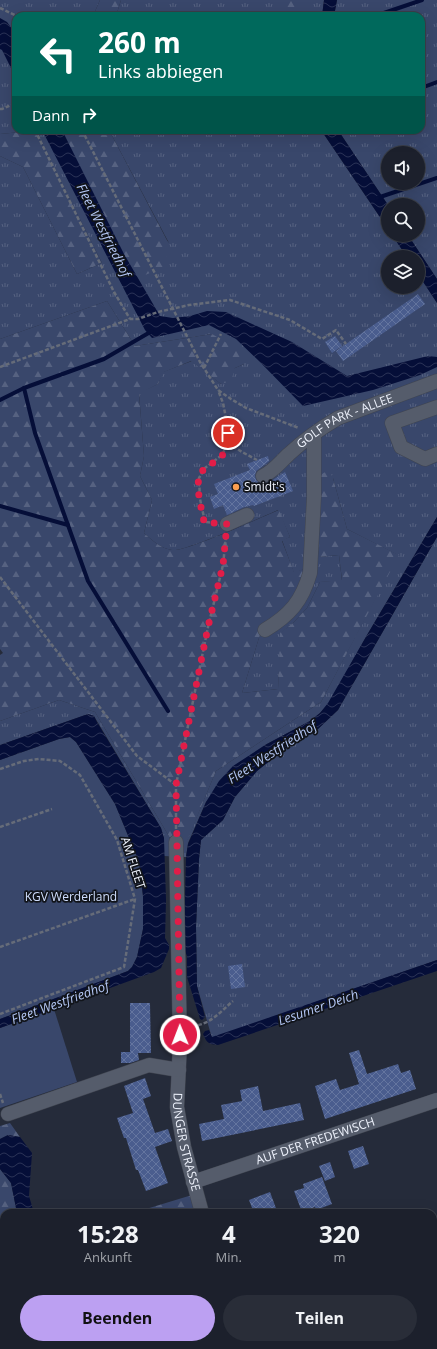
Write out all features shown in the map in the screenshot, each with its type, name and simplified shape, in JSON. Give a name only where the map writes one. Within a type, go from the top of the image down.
[{"type":"street","name":"GOLF PARK - ALLEE","points":[[263,476],[268,474],[288,454],[325,425],[352,412],[437,381]]},
{"type":"street","points":[[437,407],[392,423],[401,447],[425,459],[437,454]]},
{"type":"street","points":[[265,630],[278,623],[295,606],[307,584],[310,573],[314,497],[314,434]]},
{"type":"street","points":[[227,524],[247,515]]},
{"type":"street","name":"DUNGER STRASSE","points":[[176,842],[180,1026],[177,1106],[184,1147],[201,1209]]},
{"type":"street","points":[[8,1114],[149,1065],[179,1070]]},
{"type":"street","name":"AUF DER FREDEWISCH","points":[[193,1182],[437,1100]]},
{"type":"path","points":[[0,8],[12,14]]},
{"type":"path","points":[[0,109],[12,105]]},
{"type":"path","points":[[37,134],[114,292],[130,319]]},
{"type":"path","points":[[84,134],[184,331],[218,390],[224,410],[228,443],[222,455],[201,472],[198,483],[204,522],[227,524],[223,565],[208,627],[176,785],[176,842]]},
{"type":"path","points":[[0,367],[130,319],[138,319],[172,308],[203,302],[230,300],[290,320],[322,339],[336,330],[346,344]]},
{"type":"path","points":[[204,368],[221,334]]},
{"type":"path","points":[[218,390],[246,408],[314,434]]},
{"type":"path","points":[[228,443],[257,460]]},
{"type":"path","points":[[0,577],[137,756],[176,785]]},
{"type":"path","name":"AM FLEET","points":[[0,769],[24,760],[39,758],[60,761],[80,775],[117,840],[135,899],[124,967],[0,1014]]},
{"type":"path","points":[[0,827],[52,809]]},
{"type":"path","points":[[0,946],[135,899]]},
{"type":"path","points":[[180,1026],[200,1025],[210,1022],[233,1001]]},
{"type":"green space","points":[[0,0],[100,0],[95,12],[12,12],[12,133],[0,134]]},
{"type":"green space","points":[[100,0],[121,0],[117,12],[95,12]]},
{"type":"green space","points":[[121,0],[276,0],[276,12],[117,12]]},
{"type":"green space","points":[[276,0],[301,0],[301,12],[276,12]]},
{"type":"green space","points":[[301,0],[324,0],[322,12],[301,12]]},
{"type":"green space","points":[[337,0],[437,0],[437,279],[425,261],[425,250],[418,250],[413,242],[425,242],[425,198],[383,198],[341,134],[425,134],[425,12],[335,12]]},
{"type":"green space","points":[[0,134],[37,134],[102,263],[77,274],[23,167],[0,156]]},
{"type":"green space","points":[[37,134],[63,134],[169,243],[111,134],[324,134],[381,219],[381,242],[397,242],[402,250],[381,250],[381,294],[425,294],[425,285],[437,303],[437,517],[367,635],[329,703],[310,721],[265,745],[206,802],[188,843],[186,857],[164,856],[164,838],[161,828],[94,716],[88,714],[0,745],[0,721],[59,700],[95,712],[170,838],[187,840],[216,771],[321,702],[398,555],[347,529],[333,478],[319,557],[339,555],[342,581],[320,582],[307,608],[281,633],[278,689],[242,693],[262,628],[304,569],[294,573],[282,540],[290,537],[278,510],[191,546],[179,549],[172,550],[164,548],[144,533],[152,500],[140,476],[144,456],[139,393],[158,384],[163,372],[192,361],[221,384],[235,368],[244,364],[212,334],[135,346],[107,301],[0,339],[0,156],[23,167],[77,274],[102,263]]},
{"type":"green space","points":[[61,134],[111,134],[169,244],[164,267],[131,281]]},
{"type":"green space","points":[[107,301],[135,346],[212,334],[247,355],[244,364],[235,368],[231,381],[221,384],[191,361],[164,372],[158,384],[139,394],[144,456],[140,476],[152,500],[144,533],[164,548],[172,550],[180,549],[192,546],[279,510],[290,537],[282,541],[294,572],[304,569],[303,579],[288,605],[262,628],[242,693],[278,689],[280,633],[293,623],[307,608],[320,582],[342,580],[339,555],[319,557],[320,475],[329,470],[333,478],[347,529],[399,555],[321,702],[216,771],[187,841],[170,838],[95,712],[59,700],[0,721],[0,655],[3,653],[0,649],[0,339]]},
{"type":"green space","points":[[437,537],[437,960],[212,1038],[197,986],[196,927],[201,840],[223,820],[235,797],[257,771],[287,747],[318,729],[338,710]]},
{"type":"green space","name":"KGV Werderland","points":[[70,737],[76,742],[115,804],[139,862],[143,896],[143,929],[137,957],[132,967],[128,971],[0,1019],[0,760],[59,739]]},
{"type":"green space","points":[[54,1009],[77,1082],[0,1108],[0,1028]]},
{"type":"green space","points":[[10,1123],[20,1137],[8,1135],[0,1139],[0,1126]]},
{"type":"green space","points":[[0,1169],[11,1183],[16,1209],[0,1209]]},
{"type":"green space","points":[[192,1195],[197,1209],[146,1209]]},
{"type":"water","points":[[324,0],[337,0],[335,12],[322,12]]},
{"type":"water","points":[[0,18],[7,22],[12,29],[12,70],[2,50],[0,49]]},
{"type":"water","points":[[44,134],[64,134],[124,254],[160,316],[173,318],[190,316],[207,311],[226,312],[292,342],[347,376],[428,356],[437,357],[437,367],[420,375],[373,390],[303,406],[236,339],[209,325],[152,338],[145,330]]},
{"type":"water","points":[[324,134],[341,134],[383,198],[381,198],[381,219]]},
{"type":"water","points":[[397,242],[413,242],[418,250],[402,250]]},
{"type":"water","points":[[425,261],[437,279],[437,303],[425,285]]},
{"type":"water","points":[[437,517],[437,537],[338,710],[318,729],[287,747],[257,771],[235,797],[223,820],[201,840],[196,927],[197,986],[205,1017],[202,1020],[200,1019],[187,977],[187,956],[184,939],[186,857],[188,844],[206,802],[219,781],[233,766],[265,745],[310,721],[320,713],[328,703]]},
{"type":"water","points":[[88,714],[94,716],[161,828],[164,838],[166,900],[165,938],[169,945],[169,949],[161,968],[154,972],[0,1028],[0,1019],[128,971],[132,967],[137,957],[143,929],[143,896],[139,862],[115,804],[76,742],[70,737],[59,739],[0,760],[0,745]]},
{"type":"water","name":"Lesumer Deich","points":[[437,960],[437,971],[218,1045],[208,1042],[203,1034],[205,1031],[209,1030],[212,1037]]},
{"type":"water","points":[[8,1135],[20,1137],[32,1153],[29,1196],[33,1209],[16,1209],[11,1183],[0,1169],[0,1139]]},
{"type":"building","points":[[418,294],[425,304],[343,361],[336,351]]},
{"type":"building","points":[[335,336],[342,346],[332,353],[325,342]]},
{"type":"building","points":[[268,456],[269,461],[256,471],[256,480],[259,483],[267,484],[285,472],[293,491],[254,506],[244,507],[227,515],[223,505],[214,509],[210,497],[218,494],[214,484],[250,470],[247,464]]},
{"type":"building","points":[[242,964],[245,987],[231,989],[228,966]]},
{"type":"building","points":[[130,1003],[150,1003],[151,1053],[138,1053],[139,1060],[130,1063],[121,1063],[121,1052],[130,1052]]},
{"type":"building","points":[[359,1050],[367,1074],[398,1064],[401,1073],[410,1070],[416,1089],[325,1119],[315,1086],[336,1079],[340,1090],[359,1084],[349,1053]]},
{"type":"building","points":[[145,1078],[151,1096],[143,1099],[155,1133],[168,1129],[172,1141],[155,1147],[168,1183],[146,1191],[138,1170],[136,1170],[126,1138],[124,1138],[117,1118],[133,1113],[124,1086]]},
{"type":"building","points":[[258,1086],[263,1111],[300,1103],[304,1120],[202,1141],[199,1124],[224,1119],[221,1105],[242,1101],[240,1090]]},
{"type":"building","points":[[363,1146],[369,1164],[354,1169],[348,1151]]},
{"type":"building","points":[[330,1162],[335,1177],[325,1181],[319,1166]]},
{"type":"building","points":[[322,1177],[332,1204],[319,1209],[316,1209],[315,1207],[310,1209],[301,1209],[294,1191],[304,1188],[303,1184]]},
{"type":"building","points":[[270,1192],[276,1209],[252,1209],[249,1200]]},
{"type":"waterway","points":[[387,12],[422,0]]},
{"type":"waterway","points":[[425,86],[437,82]]},
{"type":"waterway","points":[[377,198],[437,178]]},
{"type":"waterway","name":"Fleet Westfriedhof","points":[[152,331],[104,359],[24,388],[35,433],[88,581],[168,711]]},
{"type":"waterway","name":"Fleet Westfriedhof","points":[[0,400],[24,388]]},
{"type":"waterway","name":"Fleet Westfriedhof","points":[[0,506],[68,525]]},
{"type":"place","name":"Smidt's","points":[[236,487]]},
{"type":"route","points":[[180,1035],[176,785],[208,627],[223,565],[227,524],[204,522],[198,483],[201,472],[222,455],[228,443],[228,433]]}]
